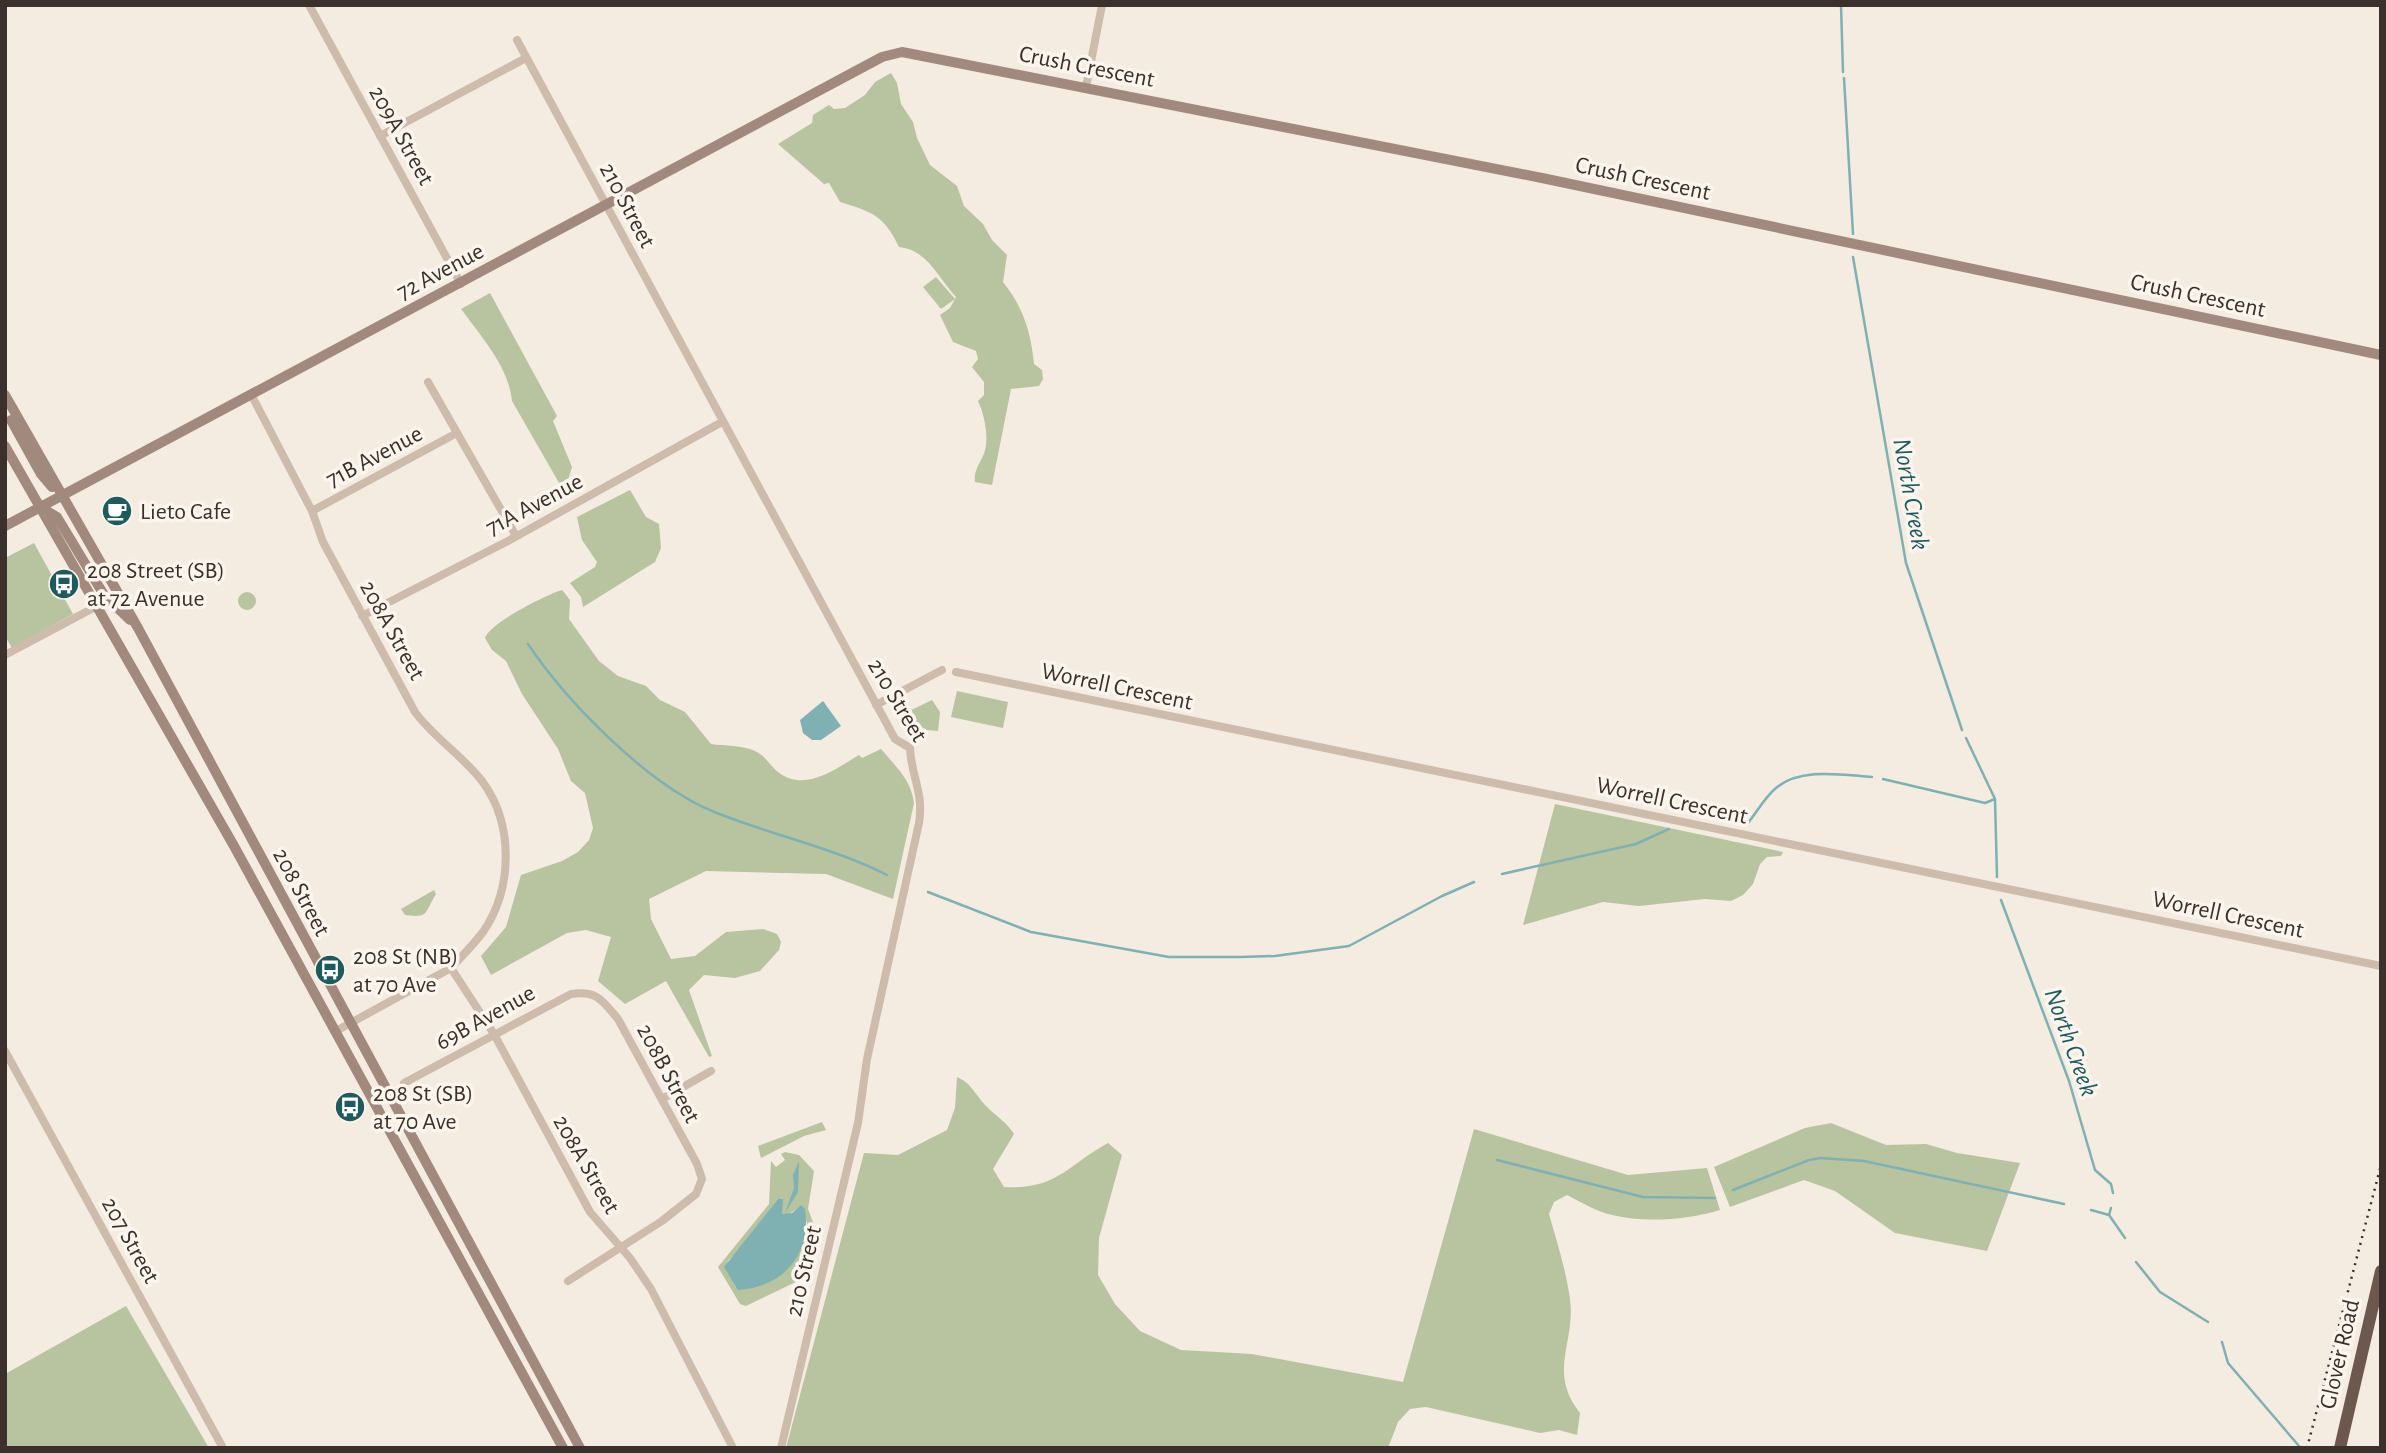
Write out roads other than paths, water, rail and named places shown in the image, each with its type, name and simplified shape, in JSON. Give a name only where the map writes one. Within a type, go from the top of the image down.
[{"type":"highway","name":"Glover Road","points":[[2340,1448],[2381,1270]]},
{"type":"main road","name":"Crush Crescent","points":[[895,53],[911,52],[1542,178],[2381,355]]},
{"type":"main road","name":"72 Avenue","points":[[5,526],[895,53]]},
{"type":"main road","name":"208 Street","points":[[5,395],[138,628],[580,1448]]},
{"type":"main road","points":[[5,409],[41,474],[62,495]]},
{"type":"main road","name":"208 Street","points":[[5,446],[99,605],[336,1031],[563,1448]]},
{"type":"main road","points":[[40,507],[57,517],[104,595],[138,628]]},
{"type":"street","name":"209A Street","points":[[309,5],[461,284]]},
{"type":"street","points":[[1086,87],[1102,5]]},
{"type":"street","name":"210 Street","points":[[517,40],[876,705],[895,739],[910,748],[910,767],[921,792],[921,808],[867,1059],[858,1123],[781,1448]]},
{"type":"street","points":[[380,136],[527,58]]},
{"type":"street","points":[[428,382],[454,434],[516,537]]},
{"type":"street","name":"208A Street","points":[[252,396],[312,511],[323,541],[362,616],[429,732],[482,781],[497,808],[505,837],[506,871],[498,902],[483,931],[451,968],[494,1034],[590,1212],[651,1289],[733,1448]]},
{"type":"street","name":"71A Avenue","points":[[362,616],[516,537],[722,422]]},
{"type":"street","name":"71B Avenue","points":[[312,511],[454,434]]},
{"type":"street","points":[[5,655],[99,605]]},
{"type":"street","points":[[876,705],[942,670]]},
{"type":"street","name":"Worrell Crescent","points":[[956,672],[2381,965]]},
{"type":"street","points":[[336,1031],[451,968]]},
{"type":"street","name":"69B Avenue","points":[[404,1083],[545,1005],[571,994],[587,992]]},
{"type":"street","name":"208B Street","points":[[587,992],[602,999],[618,1019],[700,1170],[702,1183],[699,1191],[678,1209],[618,1248]]},
{"type":"street","name":"207 Street","points":[[5,1051],[223,1448]]},
{"type":"street","points":[[662,1099],[711,1071]]},
{"type":"street","points":[[568,1280],[618,1248]]},
{"type":"water","points":[[823,701],[841,726],[821,740],[812,740],[803,733],[800,720]]},
{"type":"water","points":[[799,1161],[798,1192],[785,1213],[794,1188],[793,1175]]},
{"type":"water","points":[[779,1198],[783,1199],[782,1214],[792,1213],[801,1205],[805,1209],[804,1241],[799,1254],[791,1266],[768,1283],[738,1290],[724,1267]]},
{"type":"waterway","name":"North Creek","points":[[1841,5],[1843,72]]},
{"type":"waterway","name":"North Creek","points":[[1844,78],[1853,234]]},
{"type":"waterway","name":"North Creek","points":[[1853,257],[1906,563],[1962,730]]},
{"type":"waterway","points":[[528,644],[544,667],[586,715],[661,782],[712,811],[845,857],[887,875]]},
{"type":"waterway","name":"North Creek","points":[[1966,738],[1995,799],[1997,877]]},
{"type":"waterway","points":[[1698,814],[1748,823],[1772,792],[1786,781],[1822,774],[1872,777]]},
{"type":"waterway","points":[[1883,779],[1985,803],[1995,799]]},
{"type":"waterway","points":[[1502,874],[1636,844],[1669,829]]},
{"type":"waterway","points":[[928,892],[1031,932],[1169,957],[1240,957],[1275,956],[1349,946],[1442,896],[1474,882]]},
{"type":"waterway","name":"North Creek","points":[[2001,900],[2069,1081],[2095,1170],[2111,1184],[2113,1193]]},
{"type":"waterway","points":[[1733,1190],[1809,1160],[1821,1158],[1864,1161],[2064,1204]]},
{"type":"waterway","points":[[1497,1160],[1643,1197],[1715,1198]]},
{"type":"waterway","name":"North Creek","points":[[2109,1215],[2111,1208]]},
{"type":"waterway","points":[[2091,1210],[2109,1215]]},
{"type":"waterway","name":"North Creek","points":[[2109,1215],[2125,1238]]},
{"type":"waterway","name":"North Creek","points":[[2136,1262],[2160,1292],[2208,1322]]},
{"type":"waterway","name":"North Creek","points":[[2222,1342],[2228,1363],[2299,1446]]},
{"type":"railway","points":[[2307,1448],[2381,1165]]},
{"type":"place","name":"Lieto Cafe","points":[[117,511]]},
{"type":"place","name":"208 Street (SB) at 72 Avenue","points":[[64,584]]},
{"type":"place","name":"208 St (NB) at 70 Ave","points":[[330,970]]},
{"type":"place","name":"208 St (SB) at 70 Ave","points":[[350,1107]]}]
